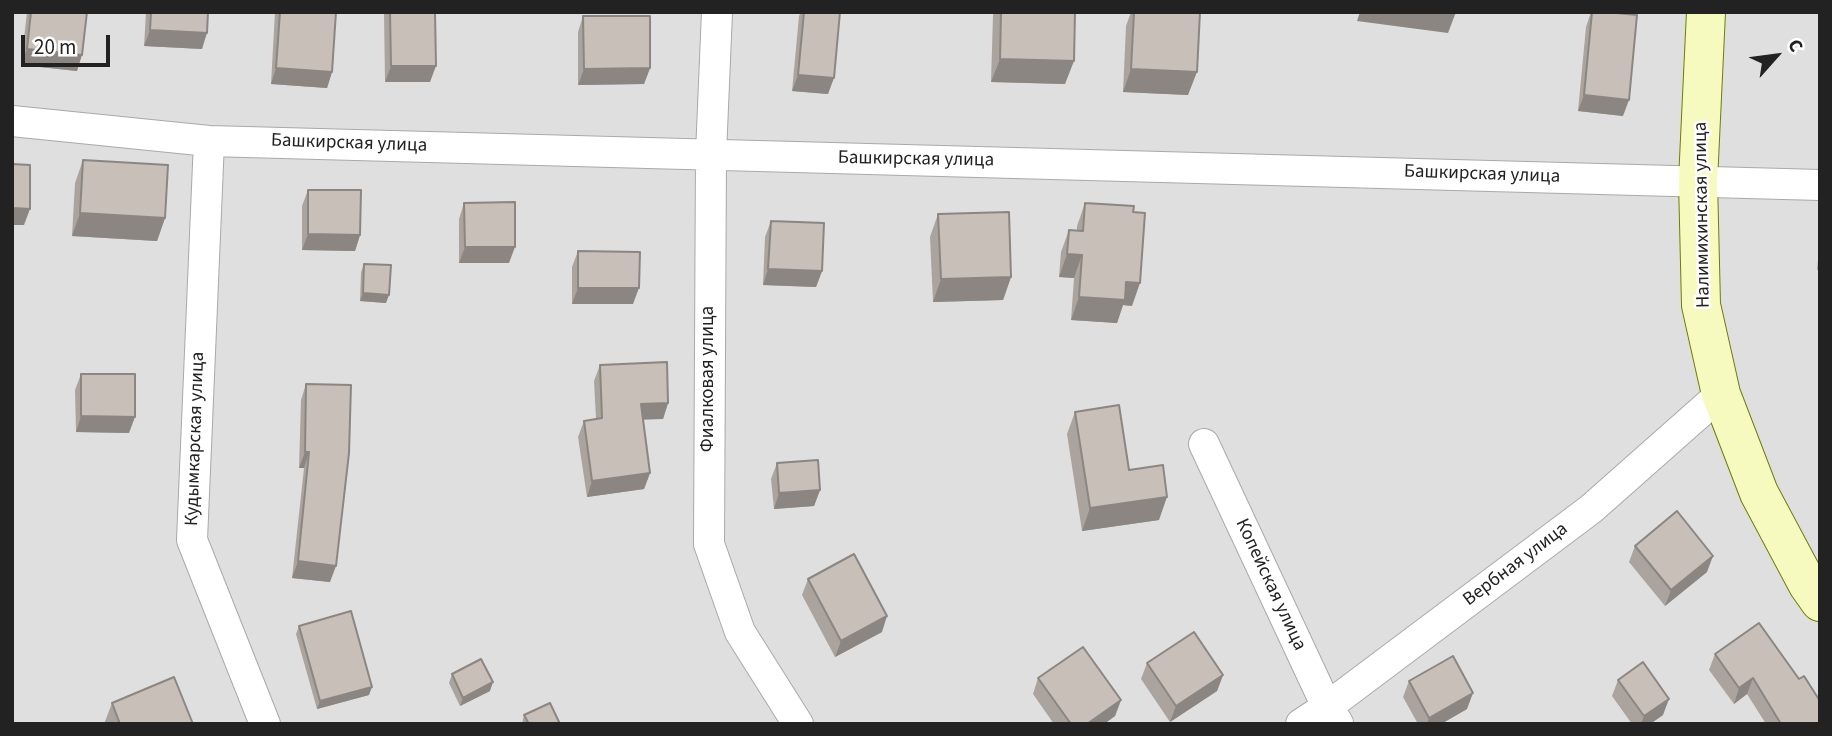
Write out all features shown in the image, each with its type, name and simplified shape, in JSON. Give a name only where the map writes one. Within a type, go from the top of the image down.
[{"type":"street","name":"Фиалковая улица","points":[[717,12],[710,154],[709,544],[740,632],[798,724]]},
{"type":"street","name":"Налимихинская улица","points":[[1706,12],[1698,181],[1701,305],[1721,394],[1759,493],[1808,585],[1820,602]]},
{"type":"street","name":"Башкирская улица","points":[[12,121],[209,141],[1820,186]]},
{"type":"street","name":"Кудымкарская улица","points":[[209,141],[192,540],[265,724]]},
{"type":"street","name":"Вербная улица","points":[[1301,724],[1333,715],[1591,509],[1721,394]]},
{"type":"street","name":"Копейская улица","points":[[1204,444],[1333,715]]},
{"type":"shaded area","points":[[12,12],[1820,12],[1820,724],[12,724]]},
{"type":"building","points":[[31,12],[87,12],[82,55],[27,49]]},
{"type":"building","points":[[151,12],[208,12],[207,33],[150,30]]},
{"type":"building","points":[[280,12],[336,12],[332,72],[276,68]]},
{"type":"building","points":[[390,12],[435,12],[436,66],[391,66]]},
{"type":"building","points":[[804,12],[840,12],[834,78],[798,75]]},
{"type":"building","points":[[1001,12],[1075,12],[1074,61],[1000,59]]},
{"type":"building","points":[[1134,12],[1200,12],[1197,72],[1131,69]]},
{"type":"building","points":[[1592,12],[1637,15],[1629,100],[1584,95]]},
{"type":"building","points":[[583,16],[650,16],[650,68],[584,69]]},
{"type":"building","points":[[83,160],[168,165],[165,218],[80,213]]},
{"type":"building","points":[[12,164],[30,165],[30,209],[12,208]]},
{"type":"building","points":[[308,190],[361,190],[360,235],[308,234]]},
{"type":"building","points":[[515,202],[515,247],[465,247],[464,203]]},
{"type":"building","points":[[1085,203],[1134,206],[1133,212],[1145,213],[1140,283],[1126,282],[1125,300],[1079,297],[1082,255],[1067,254],[1069,230],[1083,231]]},
{"type":"building","points":[[1009,212],[1011,277],[941,279],[938,214]]},
{"type":"building","points":[[771,221],[824,223],[822,271],[768,269]]},
{"type":"building","points":[[578,251],[640,252],[639,288],[578,288]]},
{"type":"building","points":[[364,264],[391,265],[389,295],[363,293]]},
{"type":"building","points":[[667,362],[668,403],[641,404],[650,473],[592,481],[584,421],[602,418],[600,365]]},
{"type":"building","points":[[81,374],[135,374],[135,417],[81,416]]},
{"type":"building","points":[[306,384],[351,385],[349,453],[336,566],[298,561],[309,452],[305,452]]},
{"type":"building","points":[[1119,405],[1129,470],[1163,465],[1167,497],[1090,508],[1075,412]]},
{"type":"building","points":[[818,460],[820,490],[779,493],[777,463]]},
{"type":"building","points":[[1677,511],[1713,556],[1671,590],[1635,546]]},
{"type":"building","points":[[854,554],[887,616],[841,641],[808,579]]},
{"type":"building","points":[[351,611],[372,687],[320,701],[299,626]]},
{"type":"building","points":[[1759,623],[1799,679],[1804,676],[1820,701],[1820,724],[1781,724],[1753,678],[1739,688],[1715,654]]},
{"type":"building","points":[[1194,632],[1223,675],[1176,706],[1147,663]]},
{"type":"building","points":[[1083,647],[1121,700],[1087,724],[1071,724],[1038,678]]},
{"type":"building","points":[[1453,656],[1473,693],[1429,718],[1409,681]]},
{"type":"building","points":[[481,659],[493,682],[463,698],[452,674]]},
{"type":"building","points":[[1643,662],[1669,699],[1644,716],[1618,680]]},
{"type":"building","points":[[174,677],[193,724],[120,724],[112,703]]},
{"type":"building","points":[[550,703],[560,724],[529,724],[524,715]]}]
